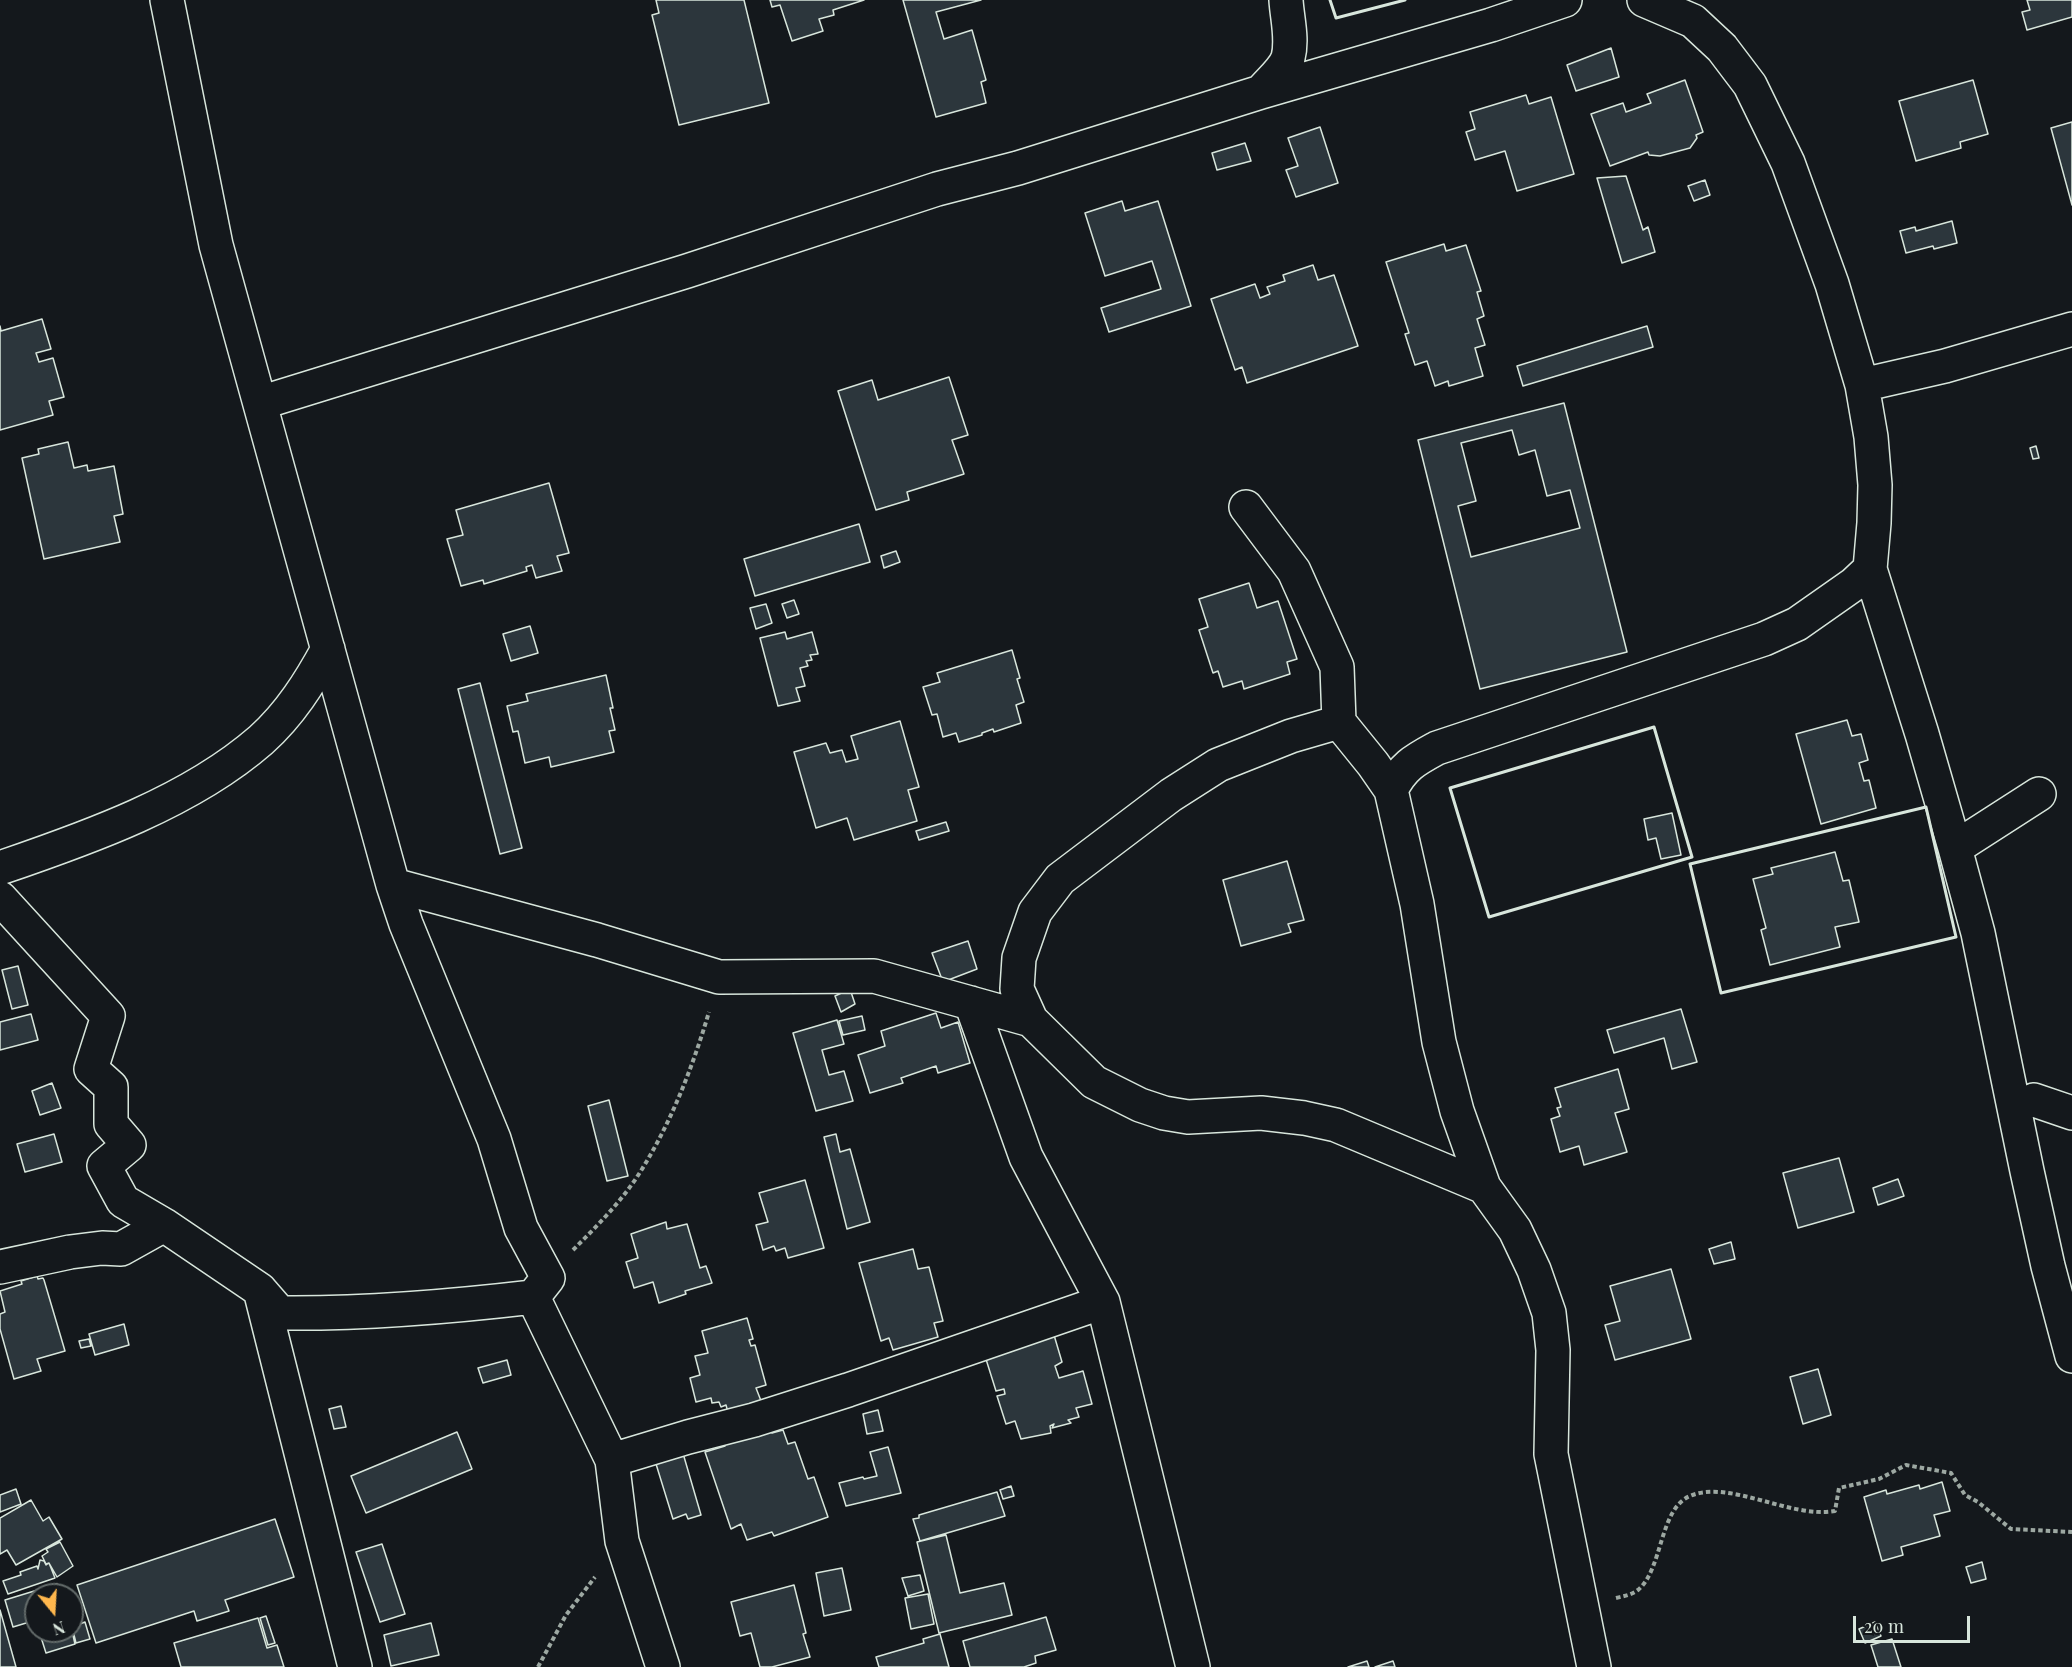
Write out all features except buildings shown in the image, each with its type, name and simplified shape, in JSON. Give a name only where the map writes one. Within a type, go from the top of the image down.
[{"type":"street","points":[[167,0],[216,245],[393,885],[406,924],[494,1139],[540,1287],[612,1460],[622,1541],[663,1667]]},
{"type":"street","points":[[1261,92],[1288,58],[1289,28],[1286,0]]},
{"type":"street","points":[[260,403],[687,271],[937,189],[1029,164],[1261,92],[1491,25],[1565,0]]},
{"type":"street","points":[[1644,0],[1693,21],[1722,48],[1750,85],[1788,163],[1832,284],[1862,385],[1871,437],[1875,485],[1870,569],[1955,848],[1980,945],[2048,1266],[2072,1356]]},
{"type":"street","points":[[1862,385],[1945,366],[2072,329]]},
{"type":"street","points":[[1246,507],[1294,572],[1337,667],[1339,722],[1391,790],[1418,904],[1439,1042],[1457,1111],[1484,1187],[1515,1230],[1534,1270],[1549,1313],[1553,1350],[1551,1454],[1594,1667]]},
{"type":"street","points":[[1391,790],[1399,774],[1408,765],[1437,748],[1764,639],[1797,624],[1854,584],[1870,569]]},
{"type":"street","points":[[0,868],[163,804],[236,760],[262,739],[307,687],[328,648]]},
{"type":"street","points":[[1339,722],[1292,736],[1218,765],[1171,795],[1060,879],[1035,912],[1019,958],[1017,989],[1031,1020],[1094,1082],[1140,1105],[1164,1113],[1188,1117],[1261,1113],[1304,1118],[1336,1125],[1484,1187]]},
{"type":"street","points":[[1955,848],[2039,794]]},
{"type":"street","points":[[393,885],[597,940],[719,977],[874,976],[1031,1020]]},
{"type":"street","points":[[0,898],[108,1016],[91,1069],[111,1087],[111,1124],[129,1145],[104,1166],[123,1201],[164,1225],[260,1290],[280,1313],[342,1314],[434,1308],[540,1287]]},
{"type":"street","points":[[971,1003],[1026,1157],[1103,1302],[1193,1667]]},
{"type":"street","points":[[2034,1100],[2072,1113]]},
{"type":"street","points":[[0,1267],[70,1252],[102,1248],[121,1249],[164,1225]]},
{"type":"street","points":[[260,1290],[355,1667]]},
{"type":"street","points":[[612,1460],[754,1420],[848,1390],[1103,1302]]},
{"type":"path","points":[[540,1287],[637,1177],[685,1083],[719,977]]},
{"type":"path","points":[[1581,1607],[1629,1595],[1639,1589],[1654,1563],[1675,1511],[1683,1500],[1692,1494],[1736,1495],[1776,1505],[1825,1513],[1835,1511],[1839,1488],[1879,1479],[1906,1465],[1951,1473],[1965,1495],[1978,1502],[2010,1529],[2072,1532]]},
{"type":"path","points":[[538,1667],[566,1615],[622,1541]]},
{"type":"wall","points":[[1330,0],[1336,18],[1405,0]]},
{"type":"wall","points":[[1654,727],[1692,857],[1489,917],[1450,788],[1654,727]]},
{"type":"wall","points":[[1926,807],[1956,937],[1721,993],[1690,864],[1926,807]]}]
